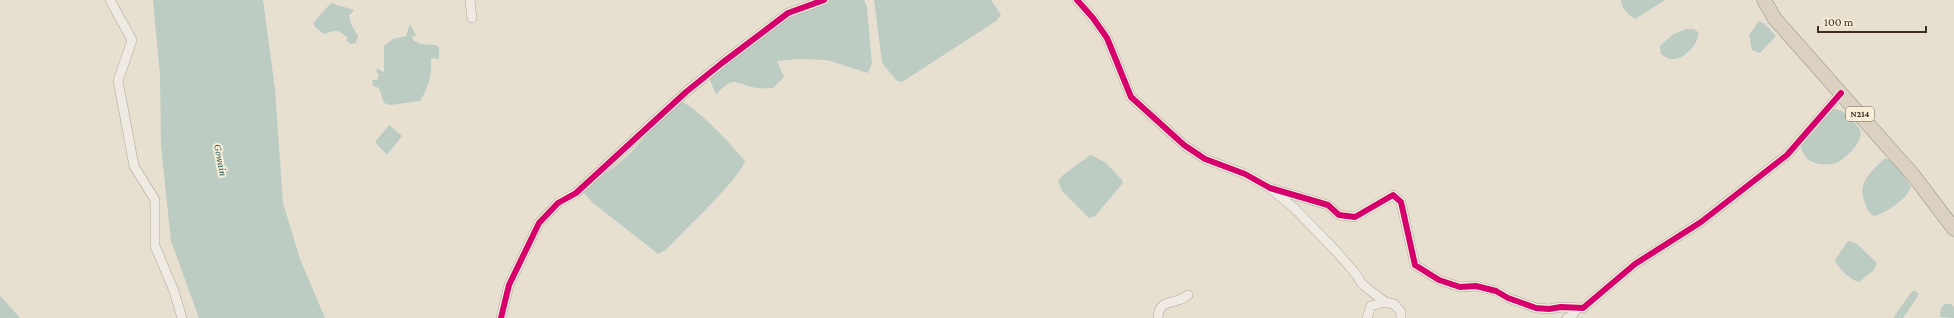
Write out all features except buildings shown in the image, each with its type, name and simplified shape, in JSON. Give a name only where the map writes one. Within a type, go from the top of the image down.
[{"type":"highway","name":"N214","points":[[1764,0],[1775,19],[1913,175],[1954,229]]},
{"type":"street","points":[[110,0],[132,40],[118,81],[134,166],[155,200],[154,246],[174,291],[182,318]]},
{"type":"street","points":[[470,0],[472,18]]},
{"type":"street","points":[[501,318],[509,285],[539,223],[558,203],[576,193],[686,92],[788,13],[824,0]]},
{"type":"street","points":[[1077,0],[1093,18],[1107,38],[1131,96],[1140,106],[1184,145],[1198,155],[1245,174],[1270,188],[1294,208],[1335,250],[1356,274],[1362,284],[1385,302],[1394,304],[1401,312],[1402,318]]},
{"type":"street","points":[[1270,188],[1328,204],[1339,215],[1355,217],[1393,195],[1401,202],[1415,265],[1440,280],[1460,287],[1476,286],[1496,291],[1508,298],[1536,308],[1582,308],[1635,264],[1701,222],[1787,155],[1841,93]]},
{"type":"street","points":[[1158,318],[1159,308],[1161,306],[1167,302],[1182,301],[1188,295]]},
{"type":"street","points":[[1367,318],[1371,306],[1385,302]]},
{"type":"street","points":[[1567,318],[1572,316],[1577,308]]},
{"type":"water","name":"Gowain","points":[[153,0],[263,0],[275,89],[283,203],[300,259],[325,318],[199,318],[171,241],[161,146],[160,76]]},
{"type":"water","points":[[830,0],[864,0],[867,7],[872,64],[868,73],[827,60],[799,59],[777,61],[784,77],[773,88],[750,87],[732,82],[722,88],[716,95],[709,78],[792,14]]},
{"type":"water","points":[[874,0],[991,0],[1001,15],[996,21],[902,82],[897,81],[882,63]]},
{"type":"water","points":[[1621,0],[1665,0],[1635,19],[1624,8]]},
{"type":"water","points":[[331,3],[354,10],[349,16],[352,26],[358,36],[356,43],[350,44],[346,40],[348,38],[342,33],[334,31],[324,34],[315,27],[313,23]]},
{"type":"water","points":[[1759,21],[1765,24],[1776,36],[1760,53],[1752,50],[1749,35]]},
{"type":"water","points":[[410,24],[416,36],[412,36],[413,40],[420,44],[436,45],[439,48],[439,59],[431,58],[429,81],[426,91],[420,101],[390,105],[384,103],[379,88],[373,86],[372,80],[377,80],[379,74],[376,72],[377,68],[383,72],[384,71],[384,46],[393,39],[406,36]]},
{"type":"water","points":[[1686,29],[1694,29],[1698,32],[1698,36],[1694,46],[1686,54],[1677,59],[1672,59],[1661,54],[1660,46],[1672,35]]},
{"type":"water","points":[[682,102],[705,119],[725,138],[745,161],[733,180],[722,192],[666,250],[658,254],[593,203],[582,191],[624,159],[675,106]]},
{"type":"water","points":[[1832,109],[1844,112],[1849,116],[1860,130],[1860,139],[1849,154],[1840,161],[1830,164],[1819,164],[1809,160],[1805,156],[1801,145]]},
{"type":"water","points":[[389,125],[402,136],[387,155],[375,142]]},
{"type":"water","points":[[1090,155],[1105,162],[1123,183],[1095,216],[1089,218],[1062,191],[1058,181],[1062,176]]},
{"type":"water","points":[[1885,158],[1894,162],[1911,187],[1909,192],[1896,205],[1874,216],[1866,207],[1862,189],[1867,178]]},
{"type":"water","points":[[1848,241],[1857,244],[1877,263],[1874,270],[1859,282],[1852,279],[1845,273],[1835,260]]},
{"type":"water","points":[[0,296],[3,299],[20,318],[0,318]]},
{"type":"water","points":[[1945,304],[1951,304],[1954,307],[1954,318],[1940,317],[1941,308]]},
{"type":"waterway","points":[[1898,318],[1914,295]]},
{"type":"cycle path","points":[[501,318],[509,285],[539,223],[558,203],[576,193],[686,92],[722,63],[788,13],[824,0]]},
{"type":"cycle path","points":[[1077,0],[1093,18],[1107,38],[1131,97],[1184,145],[1205,159],[1245,174],[1270,188],[1328,205],[1339,215],[1355,217],[1393,195],[1401,202],[1415,265],[1439,280],[1460,287],[1476,286],[1496,291],[1508,298],[1536,308],[1583,308],[1635,264],[1701,222],[1787,155],[1841,93]]}]
